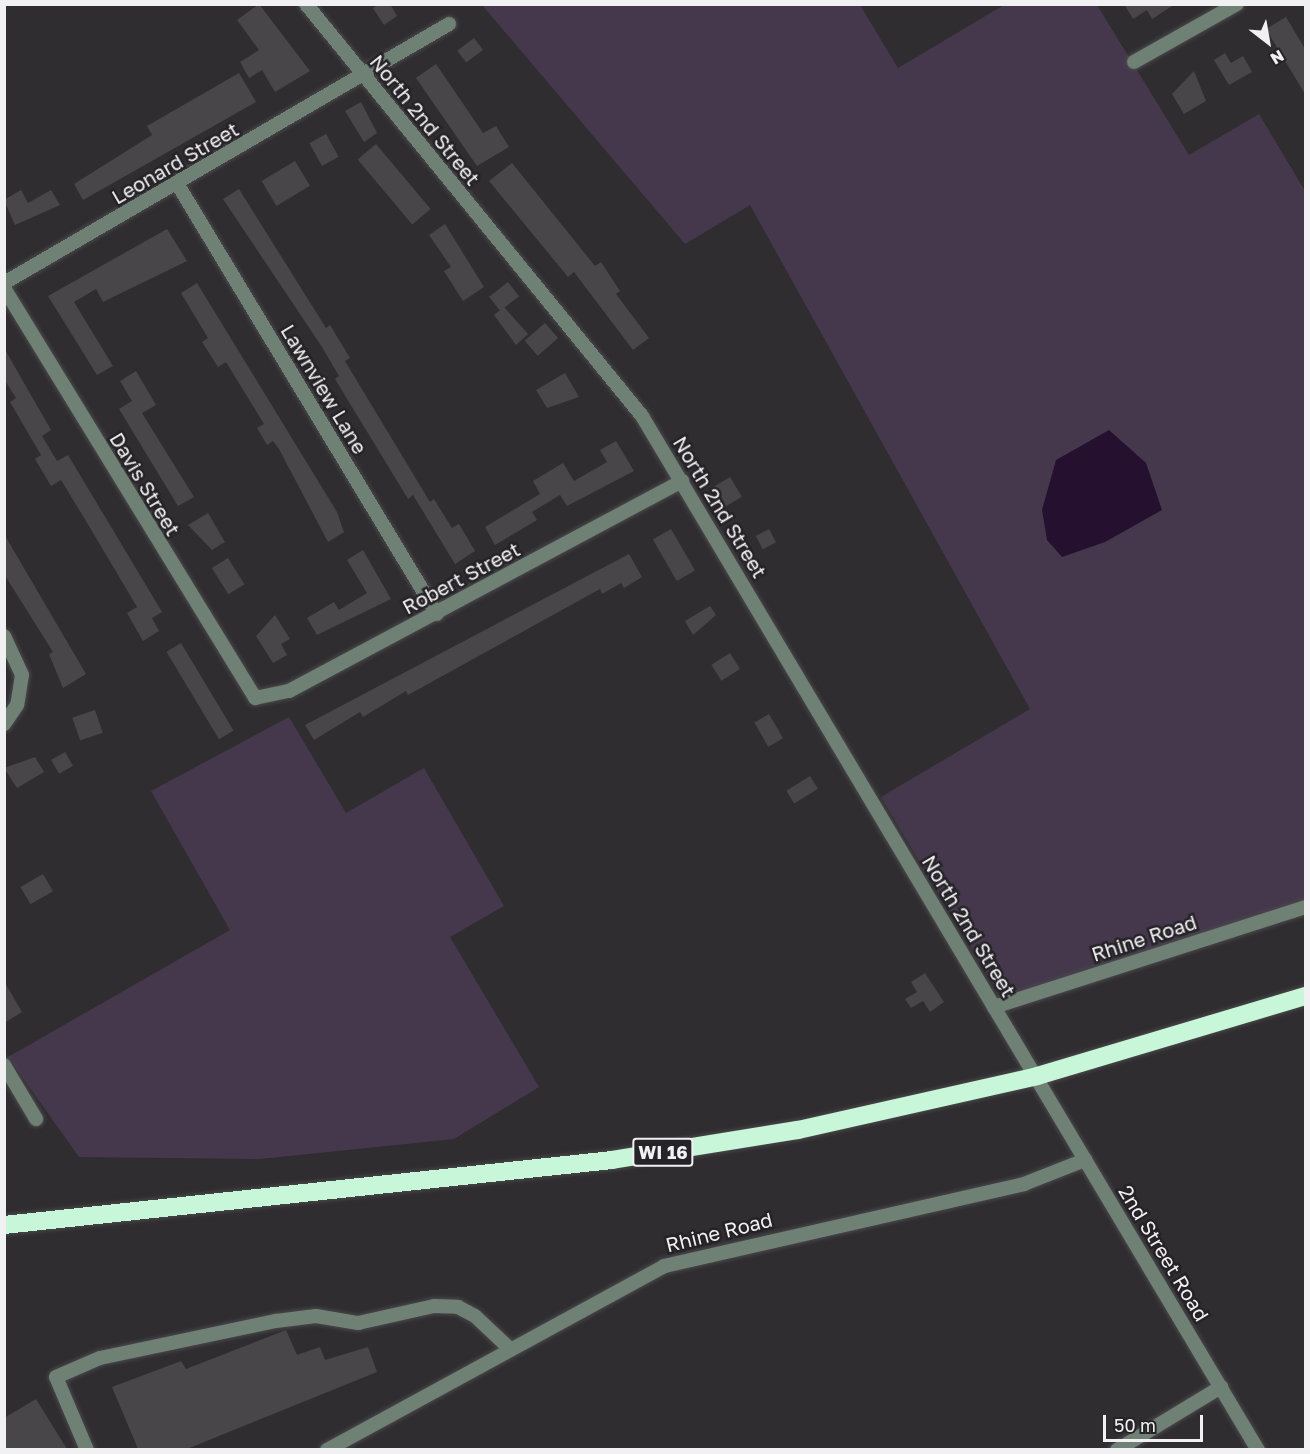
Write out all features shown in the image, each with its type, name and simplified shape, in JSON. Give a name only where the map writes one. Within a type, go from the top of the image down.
[{"type":"highway","name":"WI 16","points":[[4,1225],[612,1160],[798,1130],[1036,1076],[1305,996]]},
{"type":"street","name":"North 2nd Street","points":[[306,4],[526,277],[609,369],[682,481],[1036,1076]]},
{"type":"street","points":[[1134,62],[1237,4]]},
{"type":"street","name":"Leonard Street","points":[[4,283],[178,185],[449,24]]},
{"type":"street","name":"Lawnview Lane","points":[[178,185],[437,614]]},
{"type":"street","name":"Davis Street","points":[[4,288],[255,698]]},
{"type":"street","name":"Robert Street","points":[[255,698],[289,691],[437,614],[682,481]]},
{"type":"street","points":[[4,636],[22,675],[17,705],[4,724]]},
{"type":"street","name":"Rhine Road","points":[[994,1007],[1305,908]]},
{"type":"street","points":[[4,1065],[36,1119]]},
{"type":"street","name":"2nd Street Road","points":[[1036,1076],[1258,1449]]},
{"type":"street","name":"Rhine Road","points":[[327,1449],[622,1286],[688,1257],[1014,1187],[1085,1160]]},
{"type":"street","points":[[87,1449],[56,1377],[100,1358],[276,1321],[316,1316],[358,1323],[434,1306],[458,1307],[475,1316],[510,1348]]},
{"type":"street","points":[[1117,1449],[1221,1387]]},
{"type":"shaded area","points":[[482,5],[860,5],[898,68],[1004,5],[1097,5],[1189,155],[1259,114],[1305,191],[1305,904],[1036,989],[1007,992],[993,984],[881,797],[1030,709],[750,205],[685,244]]},
{"type":"shaded area","points":[[1109,430],[1146,463],[1162,510],[1105,542],[1062,557],[1047,540],[1042,510],[1056,460]]},
{"type":"shaded area","points":[[289,717],[346,813],[424,768],[504,906],[450,937],[539,1087],[454,1139],[260,1159],[79,1157],[8,1057],[230,930],[151,791]]},
{"type":"building","points":[[259,4],[310,71],[275,92],[262,70],[249,78],[240,62],[259,50],[237,20]]},
{"type":"building","points":[[379,4],[390,4],[397,16],[384,25],[373,8]]},
{"type":"building","points":[[1124,4],[1175,4],[1152,19],[1147,10],[1133,19]]},
{"type":"building","points":[[1286,17],[1305,49],[1305,94],[1266,29]]},
{"type":"building","points":[[474,38],[483,50],[466,63],[457,51]]},
{"type":"building","points":[[1225,53],[1231,63],[1243,56],[1252,72],[1229,85],[1214,60]]},
{"type":"building","points":[[436,64],[483,133],[496,126],[509,147],[477,166],[416,78]]},
{"type":"building","points":[[1194,71],[1206,101],[1184,114],[1172,94]]},
{"type":"building","points":[[239,73],[256,102],[83,200],[74,184],[152,135],[147,126]]},
{"type":"building","points":[[361,102],[377,133],[364,142],[345,111]]},
{"type":"building","points":[[326,134],[339,157],[322,166],[309,143]]},
{"type":"building","points":[[376,144],[431,209],[412,225],[358,159]]},
{"type":"building","points":[[295,161],[310,186],[277,206],[262,181]]},
{"type":"building","points":[[512,163],[595,266],[601,262],[620,291],[616,294],[649,338],[633,350],[574,272],[568,277],[489,181]]},
{"type":"building","points":[[239,189],[326,328],[330,325],[350,358],[345,361],[430,502],[434,499],[452,528],[459,524],[475,551],[455,564],[413,495],[408,499],[335,379],[339,376],[322,347],[223,199]]},
{"type":"building","points":[[21,190],[28,203],[51,190],[60,205],[15,225],[4,200]]},
{"type":"building","points":[[445,224],[484,287],[463,301],[444,271],[451,267],[429,235]]},
{"type":"building","points":[[167,229],[187,261],[103,302],[96,289],[74,302],[113,366],[97,375],[48,296]]},
{"type":"building","points":[[508,282],[519,296],[500,311],[489,297]]},
{"type":"building","points":[[197,283],[337,512],[344,532],[328,542],[279,449],[273,441],[267,445],[257,428],[264,424],[226,362],[218,367],[202,342],[208,338],[181,293]]},
{"type":"building","points":[[504,307],[528,334],[516,345],[494,315]]},
{"type":"building","points":[[545,323],[558,338],[538,356],[525,341]]},
{"type":"building","points":[[4,348],[51,430],[42,436],[57,461],[68,455],[162,612],[152,618],[159,631],[143,641],[127,613],[137,607],[89,526],[61,480],[51,486],[35,459],[41,455],[10,402],[16,398],[4,379]]},
{"type":"building","points":[[136,371],[156,405],[142,413],[194,497],[178,506],[119,409],[132,401],[120,381]]},
{"type":"building","points":[[565,373],[579,397],[547,408],[536,390]]},
{"type":"building","points":[[616,441],[634,471],[567,506],[560,495],[532,512],[537,520],[495,545],[485,527],[540,494],[533,481],[563,463],[574,481],[607,462],[600,450]]},
{"type":"building","points":[[730,477],[742,497],[724,508],[712,488]]},
{"type":"building","points":[[208,513],[225,542],[212,550],[188,525]]},
{"type":"building","points":[[671,529],[695,571],[677,581],[653,540]]},
{"type":"building","points":[[769,529],[776,542],[763,549],[756,536]]},
{"type":"building","points":[[4,534],[86,674],[63,688],[49,654],[53,652],[4,574]]},
{"type":"building","points":[[363,550],[391,599],[317,635],[307,618],[334,602],[339,610],[367,593],[347,560]]},
{"type":"building","points":[[629,554],[642,577],[624,588],[621,583],[602,594],[600,589],[408,695],[406,691],[363,717],[360,712],[314,740],[305,725]]},
{"type":"building","points":[[228,558],[244,584],[228,594],[212,568]]},
{"type":"building","points":[[710,606],[716,615],[693,635],[685,621]]},
{"type":"building","points":[[275,615],[290,639],[281,644],[287,655],[273,663],[256,636]]},
{"type":"building","points":[[181,643],[234,730],[219,739],[166,652]]},
{"type":"building","points":[[730,653],[740,669],[721,681],[711,665]]},
{"type":"building","points":[[95,710],[103,733],[80,741],[72,718]]},
{"type":"building","points":[[769,714],[783,738],[768,747],[754,722]]},
{"type":"building","points":[[65,752],[73,766],[59,774],[51,760]]},
{"type":"building","points":[[35,757],[44,772],[17,788],[4,768]]},
{"type":"building","points":[[810,776],[818,789],[794,804],[786,791]]},
{"type":"building","points":[[43,874],[53,891],[30,904],[20,887]]},
{"type":"building","points":[[925,973],[944,1002],[930,1012],[923,1001],[911,1008],[905,999],[917,992],[911,982]]},
{"type":"building","points":[[4,981],[22,1012],[4,1023]]},
{"type":"building","points":[[286,1330],[297,1355],[320,1347],[325,1360],[368,1347],[377,1372],[187,1449],[138,1449],[112,1387],[181,1361],[186,1369]]},
{"type":"building","points":[[36,1399],[67,1449],[4,1449],[4,1418]]}]
